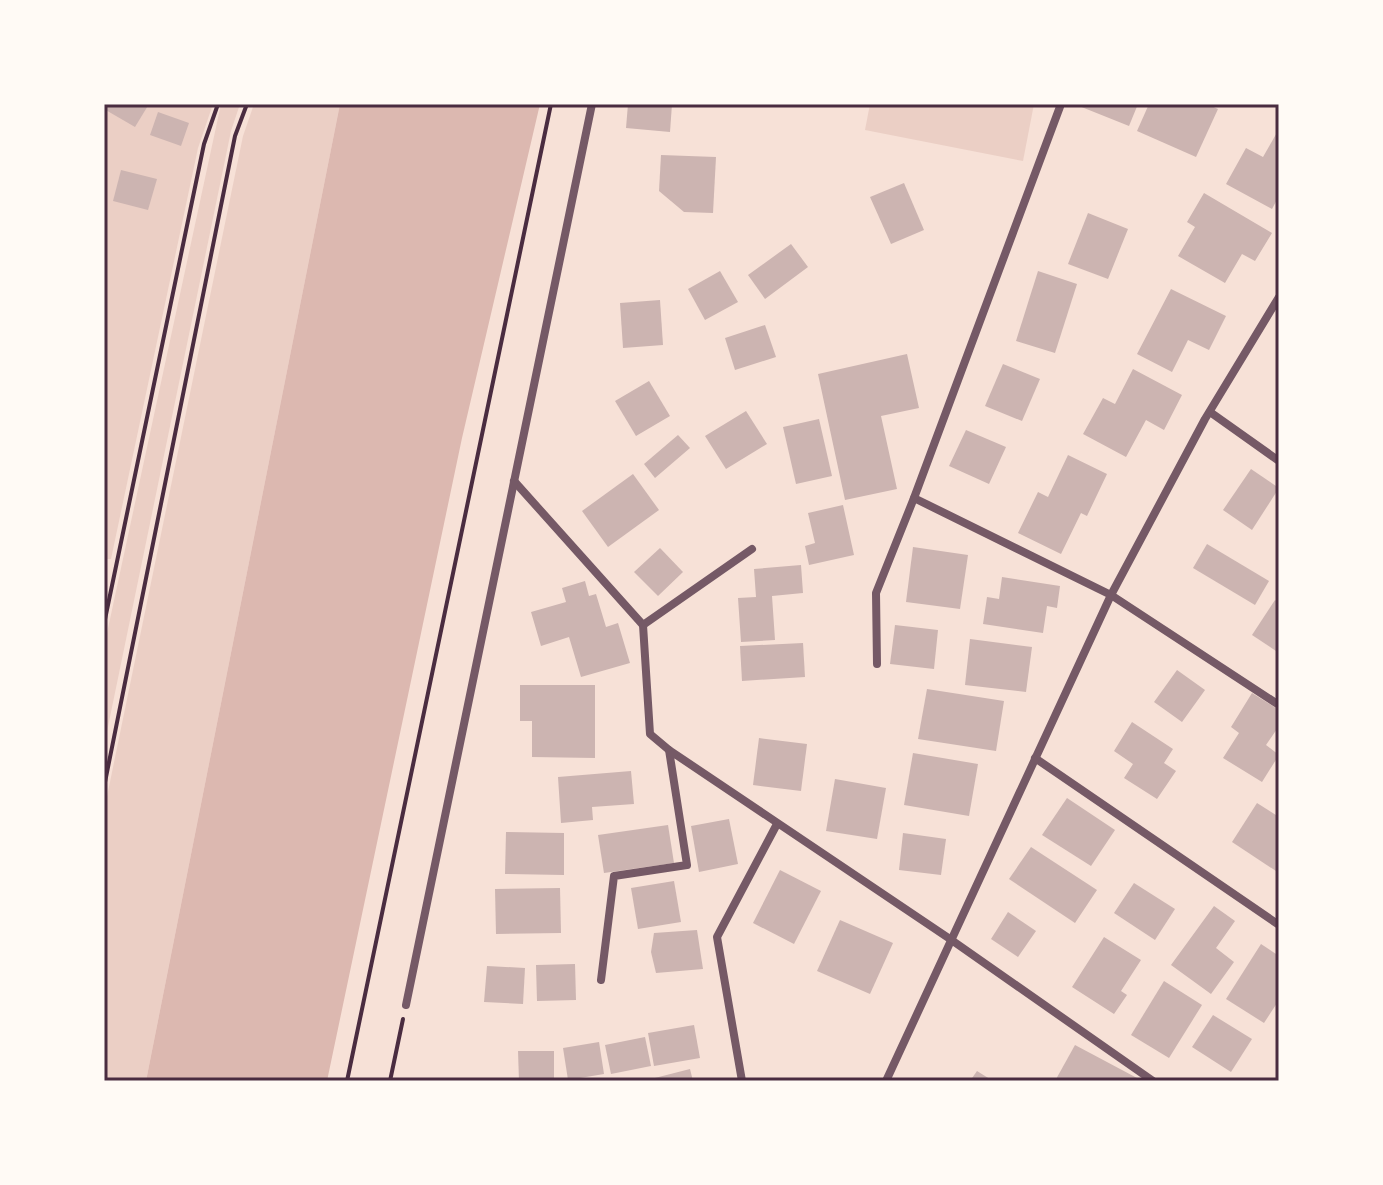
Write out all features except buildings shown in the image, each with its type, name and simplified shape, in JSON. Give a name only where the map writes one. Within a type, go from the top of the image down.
[{"type":"street","points":[[406,1005],[592,104]]},
{"type":"street","points":[[877,664],[876,593],[1061,104]]},
{"type":"street","points":[[886,1081],[1111,595],[1210,412],[1279,297]]},
{"type":"street","points":[[1210,412],[1279,461]]},
{"type":"street","points":[[514,481],[643,625],[650,734],[1153,1081]]},
{"type":"street","points":[[914,498],[1111,595],[1279,705]]},
{"type":"street","points":[[643,625],[752,549]]},
{"type":"street","points":[[601,980],[614,876],[687,865],[669,750]]},
{"type":"street","points":[[1035,758],[1279,925]]},
{"type":"street","points":[[742,1081],[717,937],[777,824]]},
{"type":"path","points":[[104,624],[204,144],[218,104]]},
{"type":"path","points":[[104,787],[235,136],[247,104]]},
{"type":"path","points":[[347,1081],[551,104]]},
{"type":"path","points":[[390,1081],[406,1005]]},
{"type":"shaded area","points":[[104,104],[213,104],[198,148],[111,559],[104,559]]},
{"type":"shaded area","points":[[221,104],[240,104],[231,131],[104,746],[104,647]]},
{"type":"shaded area","points":[[254,104],[340,104],[146,1081],[104,1081],[104,811],[243,136]]},
{"type":"shaded area","points":[[340,104],[540,104],[462,438],[327,1081],[146,1081]]},
{"type":"shaded area","points":[[870,104],[1034,104],[1023,161],[865,130]]}]
